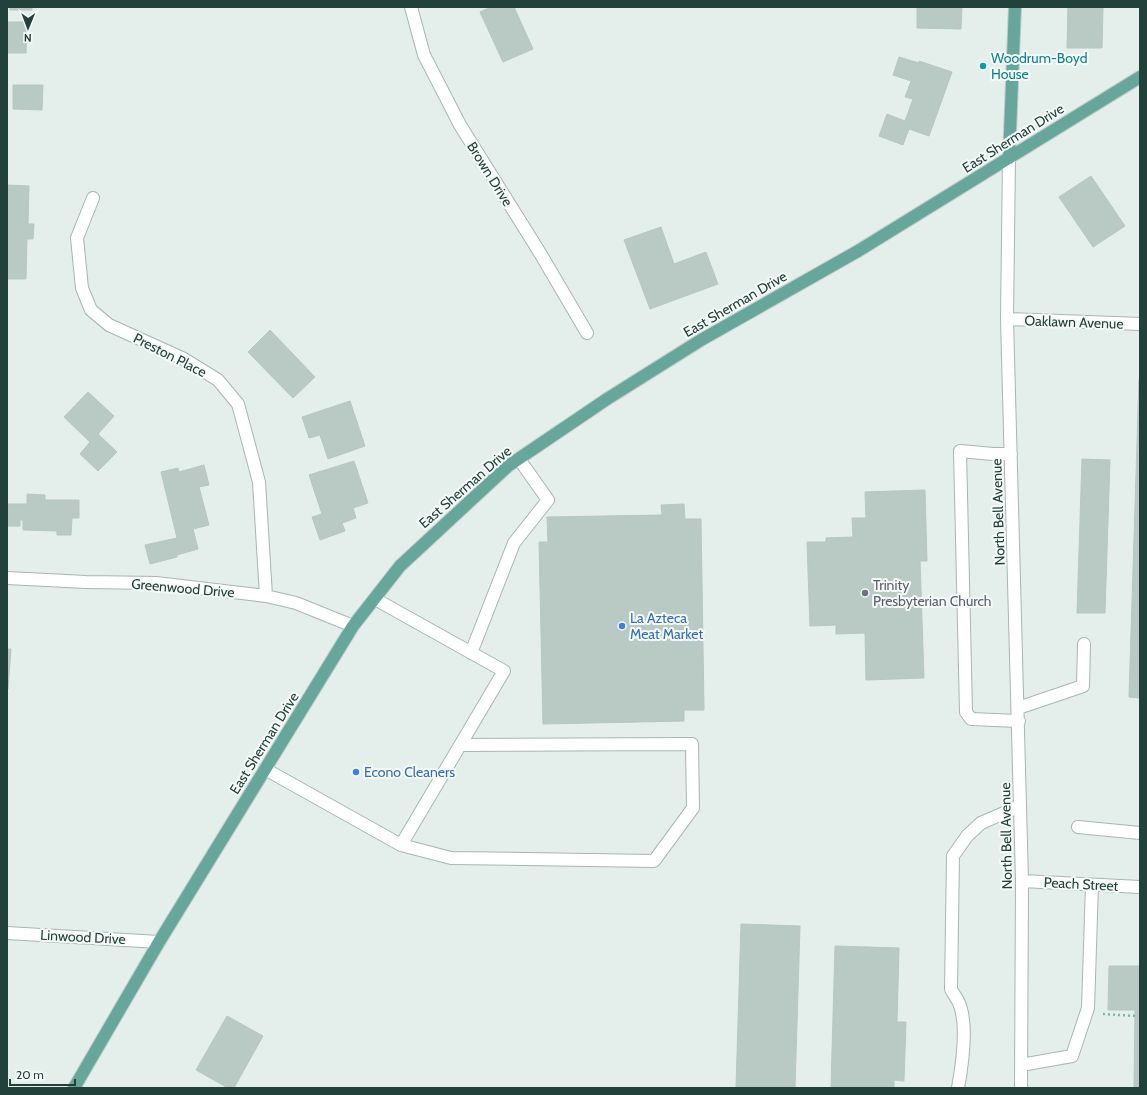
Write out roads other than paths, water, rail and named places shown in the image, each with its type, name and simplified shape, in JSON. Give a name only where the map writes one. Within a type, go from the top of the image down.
[{"type":"main road","name":"North Bell Avenue","points":[[1009,158],[1015,7]]},
{"type":"main road","name":"East Sherman Drive","points":[[74,1088],[159,942],[353,626],[400,566],[508,466],[607,399],[701,340],[858,251],[1140,76]]},
{"type":"street","name":"Brown Drive","points":[[411,7],[424,55],[460,125],[540,252],[587,333]]},
{"type":"street","name":"North Bell Avenue","points":[[1009,158],[1007,319],[1022,881],[1021,1088]]},
{"type":"street","name":"Preston Place","points":[[93,198],[77,238],[82,288],[91,310],[109,325],[184,359],[218,380],[238,404],[259,482],[266,596]]},
{"type":"street","name":"Oaklawn Avenue","points":[[1007,319],[1140,324]]},
{"type":"street","points":[[1011,454],[960,451],[966,712],[971,720],[1018,721]]},
{"type":"street","points":[[471,653],[514,543],[548,500],[519,459]]},
{"type":"street","name":"Greenwood Drive","points":[[7,578],[86,582],[156,583],[266,596],[296,603],[353,626]]},
{"type":"street","points":[[375,599],[504,672],[401,845]]},
{"type":"street","points":[[1018,708],[1083,686],[1084,644]]},
{"type":"street","points":[[265,770],[401,845],[451,858],[654,861],[693,808],[692,744],[460,745]]},
{"type":"street","points":[[958,1088],[962,1061],[963,1020],[959,1004],[951,989],[953,856],[967,836],[981,823],[1020,806]]},
{"type":"street","points":[[1078,827],[1140,832]]},
{"type":"street","name":"Peach Street","points":[[1022,881],[1140,888]]},
{"type":"street","points":[[1021,1065],[1072,1056],[1088,1008],[1092,885]]},
{"type":"street","name":"Linwood Drive","points":[[7,933],[159,942]]},
{"type":"place","name":"Woodrum-Boyd House","points":[[983,66]]},
{"type":"place","name":"Trinity Presbyterian Church","points":[[865,593]]},
{"type":"place","name":"La Azteca Meat Market","points":[[622,626]]},
{"type":"place","name":"Econo Cleaners","points":[[356,772]]}]
